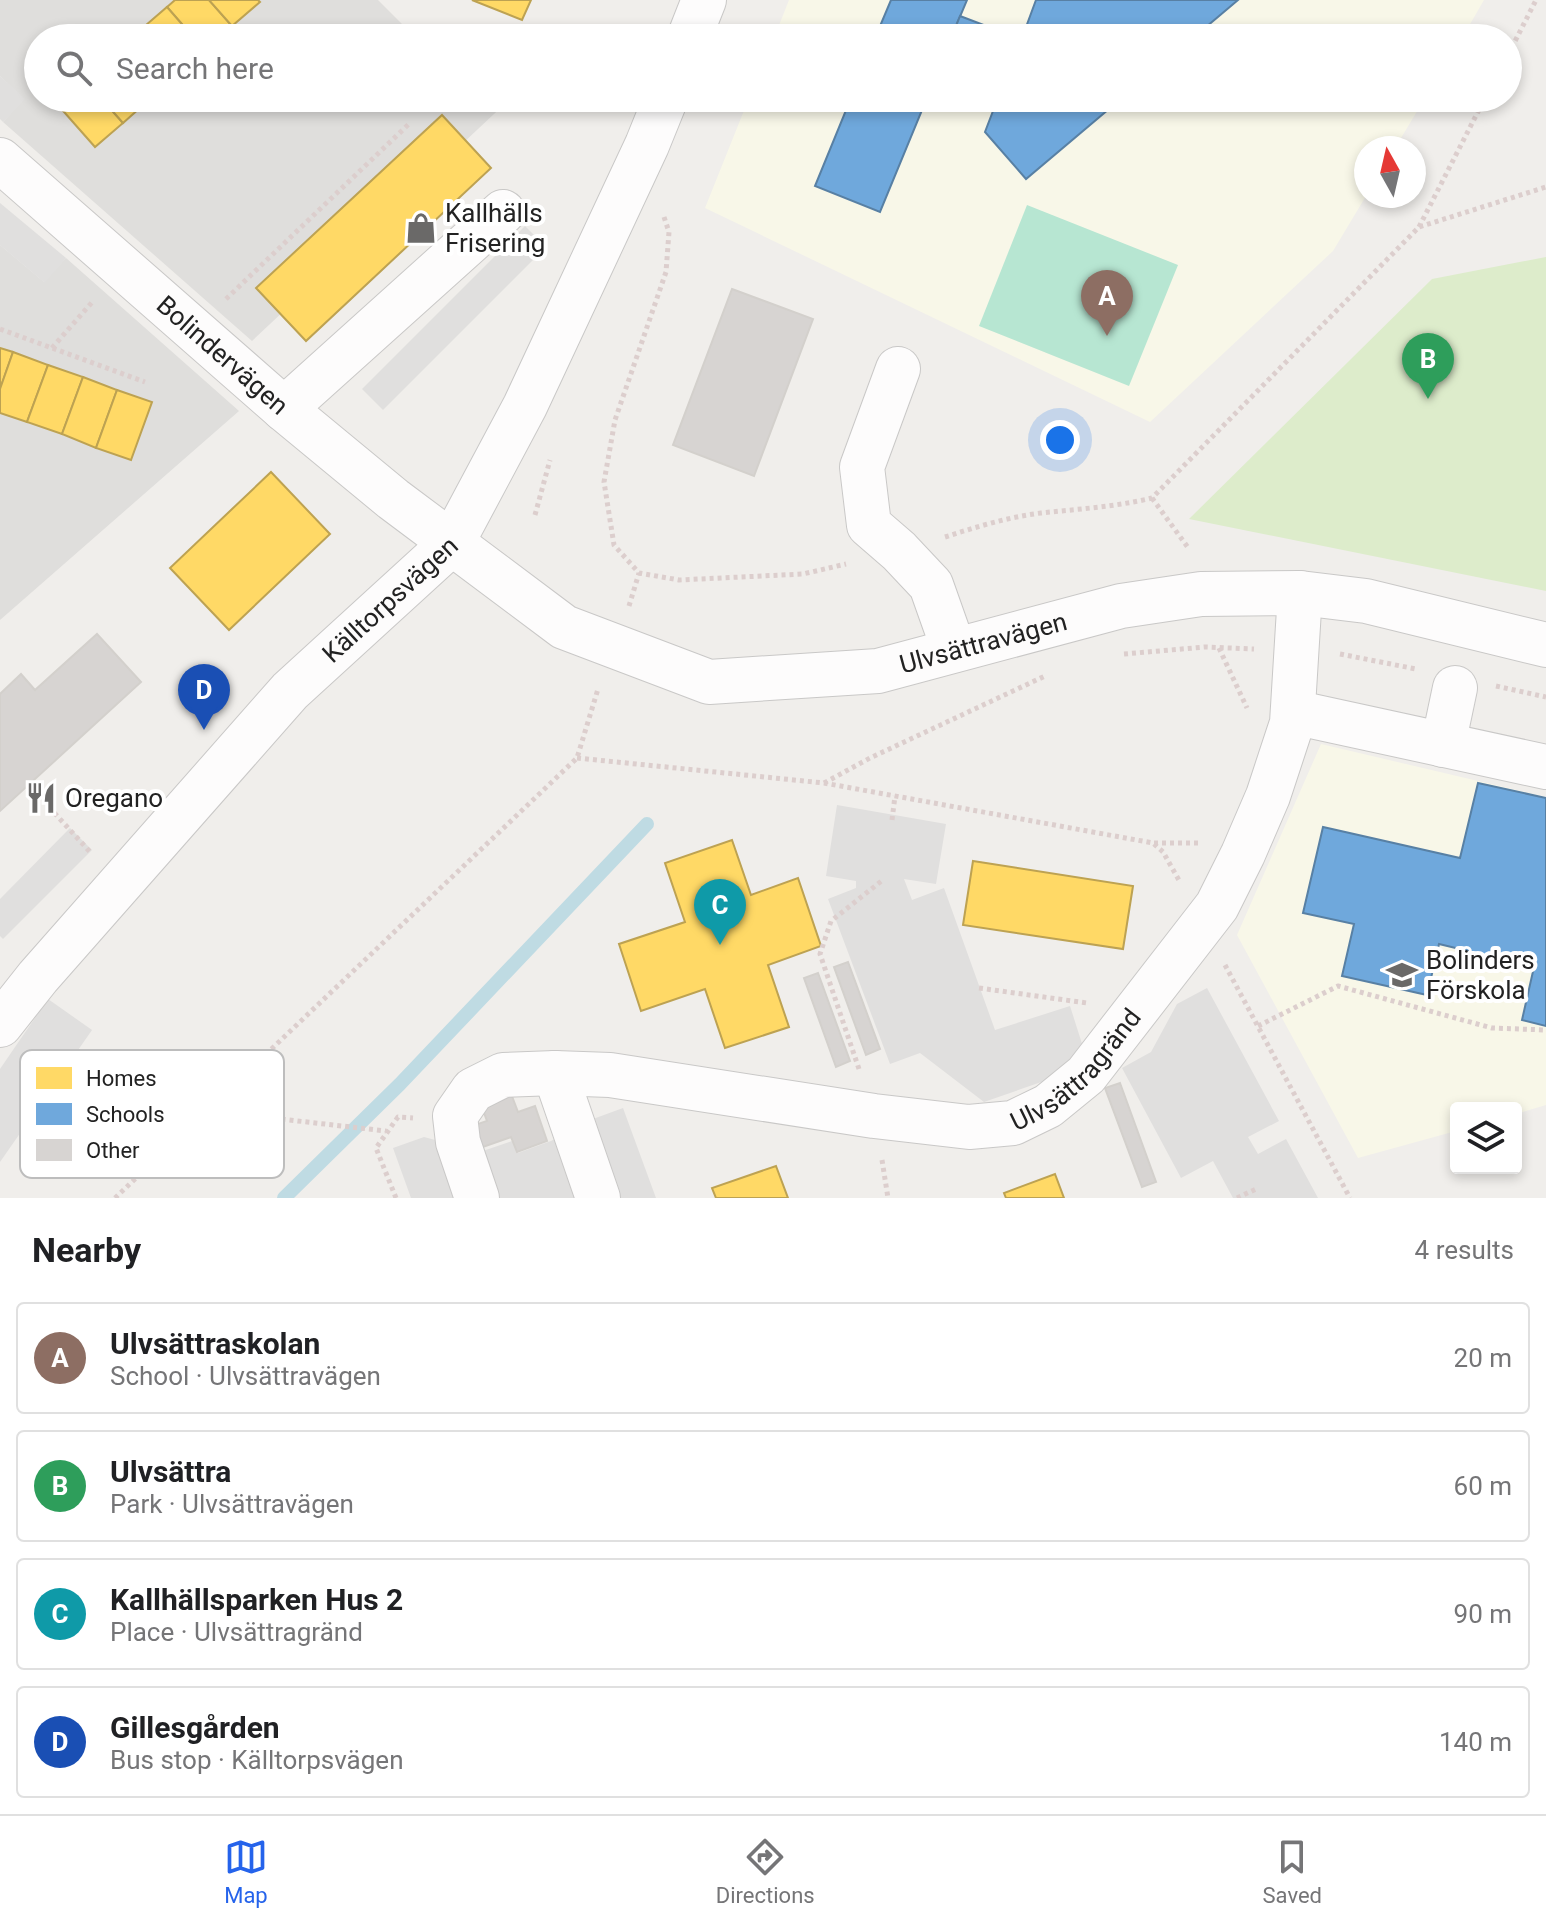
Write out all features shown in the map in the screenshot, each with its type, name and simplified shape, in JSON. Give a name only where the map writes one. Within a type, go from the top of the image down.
[{"type":"street","points":[[695,24],[704,0]]},
{"type":"street","name":"Källtorpsvägen","points":[[0,1025],[48,965],[290,691],[452,543],[525,406],[660,112]]},
{"type":"street","name":"Bolindervägen","points":[[0,160],[284,409],[452,543]]},
{"type":"street","points":[[284,409],[503,212]]},
{"type":"street","points":[[898,369],[862,467],[869,525],[931,585],[954,650]]},
{"type":"street","name":"Ulvsättravägen","points":[[452,543],[564,627],[709,682],[878,671],[1121,606],[1201,594],[1300,593],[1366,601],[1546,645]]},
{"type":"street","name":"Ulvsättragränd","points":[[456,1122],[455,1116],[473,1090],[503,1075],[555,1073],[610,1075],[874,1116],[969,1127],[1013,1123],[1048,1106],[1086,1075],[1217,906],[1243,854],[1268,796],[1292,723],[1300,593]]},
{"type":"street","points":[[1443,745],[1455,681]]},
{"type":"street","points":[[1293,712],[1546,767]]},
{"type":"street","points":[[555,1073],[598,1198]]},
{"type":"street","points":[[456,1122],[458,1142],[477,1198]]},
{"type":"path","points":[[1522,28],[1536,0]]},
{"type":"path","points":[[661,208],[669,232],[666,272],[615,420],[604,482],[614,545],[639,573],[679,580],[803,574],[899,551],[989,523],[1039,513],[1124,505],[1152,498],[1419,227],[1478,112]]},
{"type":"path","points":[[193,329],[411,122]]},
{"type":"path","points":[[1419,227],[1546,187]]},
{"type":"path","points":[[52,348],[122,267]]},
{"type":"path","points":[[0,329],[145,382]]},
{"type":"path","points":[[1152,498],[1195,559]]},
{"type":"path","points":[[626,614],[639,573]]},
{"type":"path","points":[[1219,648],[1250,713]]},
{"type":"path","points":[[1121,655],[1219,648],[1346,654],[1455,681],[1546,697]]},
{"type":"path","points":[[824,783],[870,758],[1048,675]]},
{"type":"path","points":[[273,1050],[577,758],[598,689]]},
{"type":"path","points":[[577,758],[824,783],[1153,843],[1210,844]]},
{"type":"path","points":[[892,820],[895,796]]},
{"type":"path","points":[[49,807],[98,861]]},
{"type":"path","points":[[1153,843],[1163,852],[1203,924],[1350,1198]]},
{"type":"path","points":[[884,879],[831,921],[820,954],[874,1116],[888,1198]]},
{"type":"path","points":[[1258,1026],[1338,986],[1492,1028],[1546,1030]]},
{"type":"path","points":[[979,988],[1136,1010]]},
{"type":"path","points":[[396,1198],[376,1148],[386,1131],[398,1117],[456,1122]]},
{"type":"path","points":[[284,1121],[386,1131]]},
{"type":"path","points":[[115,1198],[137,1178]]},
{"type":"path","points":[[1237,1198],[1256,1189]]},
{"type":"shaded area","points":[[0,0],[378,0],[402,24],[24,24],[24,99],[0,76]]},
{"type":"shaded area","points":[[789,0],[1484,0],[1470,24],[780,24]]},
{"type":"shaded area","points":[[0,76],[24,100],[3,122],[0,119]]},
{"type":"shaded area","points":[[24,99],[24,112],[496,112],[252,341],[3,122]]},
{"type":"shaded area","points":[[743,112],[1417,112],[1402,136],[1354,136],[1354,208],[1359,208],[1333,251],[1150,422],[705,208]]},
{"type":"shaded area","points":[[0,203],[66,258],[45,283],[0,245]]},
{"type":"shaded area","points":[[525,226],[546,247],[383,410],[362,389]]},
{"type":"shaded area","points":[[0,245],[44,282],[66,258],[239,411],[0,620]]},
{"type":"shaded area","name":"Bolinders Förskola","points":[[1321,744],[1546,797],[1546,1105],[1522,1112],[1522,1102],[1450,1102],[1450,1133],[1358,1158],[1237,935]]},
{"type":"shaded area","points":[[837,805],[946,824],[936,884],[904,879],[912,900],[944,888],[995,1030],[1070,1006],[1084,1050],[1050,1079],[984,1102],[920,1053],[890,1064],[828,899],[856,888],[856,881],[826,876]]},
{"type":"shaded area","points":[[70,828],[92,850],[3,939],[0,936],[0,899]]},
{"type":"shaded area","points":[[1207,988],[1279,1121],[1248,1137],[1258,1154],[1286,1139],[1318,1198],[1233,1198],[1213,1161],[1181,1178],[1122,1068],[1151,1052],[1177,1004]]},
{"type":"shaded area","points":[[48,999],[92,1030],[78,1050],[20,1050],[20,1133],[0,1162],[0,1069]]},
{"type":"shaded area","points":[[623,1108],[656,1198],[411,1198],[393,1148],[424,1137],[480,1152],[512,1141],[518,1153]]},
{"type":"green space","points":[[1027,205],[1178,265],[1129,386],[979,326]]},
{"type":"green space","points":[[1546,257],[1546,591],[1189,519],[1432,279]]},
{"type":"building: Homes","points":[[175,0],[209,0],[230,24],[182,24],[167,7]]},
{"type":"building: Homes","points":[[209,0],[260,2],[234,24],[230,24]]},
{"type":"building: Homes","points":[[472,0],[531,0],[522,20]]},
{"type":"building: Homes","points":[[167,7],[182,24],[147,24]]},
{"type":"building: Homes","points":[[64,112],[113,112],[123,123],[95,147]]},
{"type":"building: Homes","points":[[113,112],[135,112],[123,123]]},
{"type":"building: Homes","points":[[442,115],[491,168],[306,341],[256,288]]},
{"type":"building: Homes","points":[[0,348],[13,352],[0,389]]},
{"type":"building: Homes","points":[[13,352],[48,365],[27,422],[0,413],[0,389]]},
{"type":"building: Homes","points":[[48,365],[83,377],[62,434],[27,422]]},
{"type":"building: Homes","points":[[83,377],[117,390],[96,448],[62,434]]},
{"type":"building: Homes","points":[[117,390],[152,402],[131,460],[96,448]]},
{"type":"building: Homes","points":[[271,472],[330,534],[229,630],[170,568]]},
{"type":"building: Homes","points":[[732,840],[751,895],[798,878],[821,946],[768,965],[789,1027],[725,1048],[705,989],[641,1011],[619,944],[685,922],[665,863]]},
{"type":"building: Homes","points":[[973,861],[1133,886],[1123,949],[963,925]]},
{"type":"building: Homes","points":[[776,1166],[788,1198],[716,1198],[712,1188]]},
{"type":"building: Homes","points":[[1055,1174],[1064,1198],[1006,1198],[1004,1193]]},
{"type":"building: Schools","points":[[891,0],[967,0],[957,24],[881,24]]},
{"type":"building: Schools","points":[[1036,0],[1238,0],[1210,24],[1027,24]]},
{"type":"building: Schools","points":[[960,16],[981,24],[957,24]]},
{"type":"building: Schools","points":[[845,112],[921,112],[880,212],[815,186]]},
{"type":"building: Schools","points":[[993,112],[1105,112],[1026,179],[985,132]]},
{"type":"building: Schools","points":[[1478,783],[1546,798],[1546,1026],[1522,1020],[1534,967],[1439,944],[1427,995],[1342,976],[1354,924],[1303,913],[1323,827],[1460,858]]},
{"type":"building: Other","points":[[732,289],[813,319],[754,476],[673,445]]},
{"type":"building: Other","points":[[97,634],[141,682],[0,811],[0,694],[21,674],[35,690]]},
{"type":"building: Other","points":[[848,962],[880,1049],[866,1055],[834,967]]},
{"type":"building: Other","points":[[818,973],[850,1061],[836,1067],[804,978]]},
{"type":"building: Other","points":[[1120,1083],[1156,1182],[1142,1187],[1105,1088]]},
{"type":"building: Other","points":[[510,1091],[518,1112],[535,1106],[547,1141],[517,1152],[511,1137],[480,1148],[472,1126],[487,1121],[480,1102]]},
{"type":"waterway","points":[[284,1198],[400,1084],[647,824]]},
{"type":"place","name":"Kallhälls Frisering","points":[[421,228]]},
{"type":"place","name":"Ulvsättraskolan","points":[[1107,336]]},
{"type":"place","name":"Ulvsättra","points":[[1428,399]]},
{"type":"place","name":"Gillesgården","points":[[204,730]]},
{"type":"place","name":"Oregano","points":[[41,798]]},
{"type":"place","name":"Kallhällsparken Hus 2","points":[[720,945]]},
{"type":"place","name":"Bolinders Förskola","points":[[1402,975]]}]
